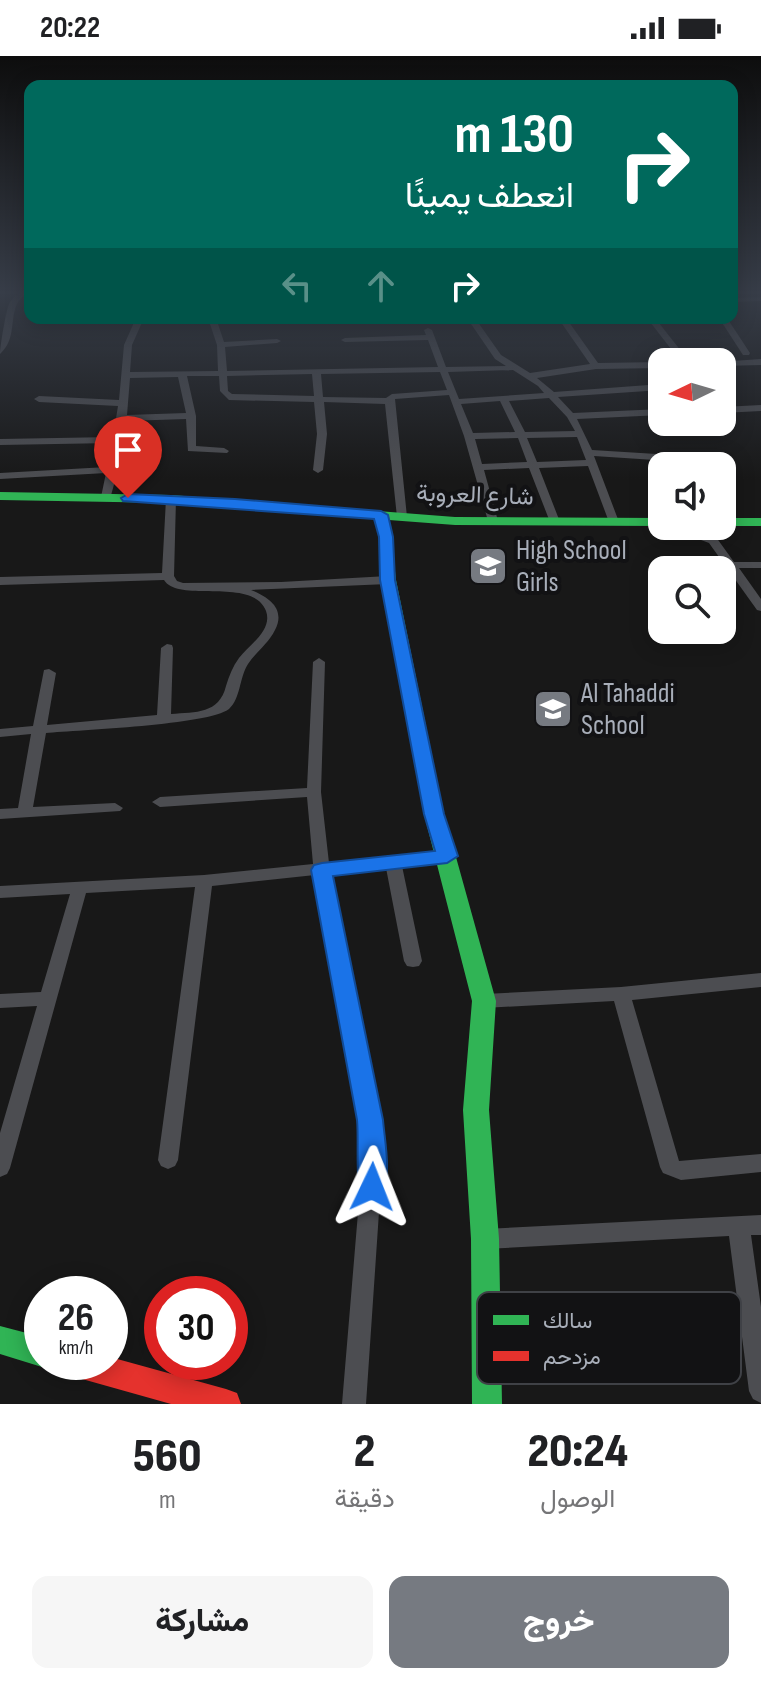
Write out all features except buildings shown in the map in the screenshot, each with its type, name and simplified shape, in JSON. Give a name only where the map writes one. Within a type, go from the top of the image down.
[{"type":"street","points":[[106,497],[122,418],[127,354]]},
{"type":"street","points":[[221,354],[224,391],[229,397],[389,401],[392,397],[503,398],[648,388]]},
{"type":"street","points":[[437,354],[469,436],[493,521]]},
{"type":"street","points":[[496,354],[551,393],[571,416],[581,434],[614,522]]},
{"type":"street","points":[[587,354],[596,366]]},
{"type":"street","points":[[736,363],[761,362]]},
{"type":"street","points":[[530,376],[596,366],[648,365]]},
{"type":"street","points":[[125,375],[512,368]]},
{"type":"street","points":[[316,370],[322,434],[318,470]]},
{"type":"street","points":[[182,373],[191,416],[191,449],[224,451]]},
{"type":"street","points":[[503,398],[521,434],[530,464],[555,522]]},
{"type":"street","points":[[39,399],[121,403]]},
{"type":"street","points":[[389,401],[402,517]]},
{"type":"street","points":[[736,409],[761,408]]},
{"type":"street","points":[[571,416],[648,413]]},
{"type":"street","points":[[122,418],[191,416]]},
{"type":"street","points":[[469,436],[581,434]]},
{"type":"street","points":[[0,442],[118,440]]},
{"type":"street","points":[[477,467],[590,458],[648,458]]},
{"type":"street","points":[[0,476],[113,470]]},
{"type":"street","name":"شارع العروبة","points":[[0,496],[171,499],[493,521],[648,523]]},
{"type":"street","points":[[171,499],[168,576],[172,583],[181,587],[388,580]]},
{"type":"street","points":[[381,515],[386,537],[388,580],[434,814],[484,1001],[476,1110],[486,1292]]},
{"type":"street","points":[[736,522],[761,522]]},
{"type":"street","points":[[711,540],[724,556]]},
{"type":"street","points":[[736,565],[761,565]]},
{"type":"street","points":[[736,572],[761,607]]},
{"type":"street","points":[[0,581],[168,576]]},
{"type":"street","points":[[0,733],[194,716],[222,709],[230,701],[240,666],[271,628],[272,616],[267,603],[256,594],[225,587]]},
{"type":"street","points":[[164,719],[167,648]]},
{"type":"street","points":[[319,662],[314,792],[322,870],[370,1120],[373,1153],[354,1404]]},
{"type":"street","points":[[25,811],[49,673]]},
{"type":"street","points":[[160,802],[314,792]]},
{"type":"street","points":[[0,814],[115,808]]},
{"type":"street","points":[[0,892],[204,881],[447,856]]},
{"type":"street","points":[[393,862],[413,961]]},
{"type":"street","points":[[168,1160],[204,881]]},
{"type":"street","points":[[0,1168],[80,886]]},
{"type":"street","points":[[484,1001],[621,994],[761,980]]},
{"type":"street","points":[[621,994],[670,1167],[681,1171],[761,1163]]},
{"type":"street","points":[[0,1001],[50,998]]},
{"type":"street","points":[[485,1239],[750,1226],[761,1391]]},
{"type":"street","points":[[0,1340],[24,1347]]},
{"type":"street","points":[[128,1377],[226,1404]]},
{"type":"street","points":[[487,1384],[487,1404]]},
{"type":"traffic: fast","points":[[0,496],[171,499],[455,521],[648,522]]},
{"type":"traffic: fast","points":[[381,515],[386,537],[388,580],[434,814],[484,1001],[476,1110],[486,1292]]},
{"type":"traffic: fast","points":[[736,522],[761,522]]},
{"type":"traffic: fast","points":[[0,1340],[24,1347]]},
{"type":"traffic: fast","points":[[487,1384],[487,1404]]},
{"type":"traffic: jam","points":[[128,1377],[226,1404]]},
{"type":"place","name":"High School Girls","points":[[488,566]]},
{"type":"place","name":"Al Tahaddi School","points":[[553,709]]},
{"type":"route","points":[[128,498],[381,515],[386,537],[388,580],[434,814],[447,856],[322,870],[370,1120],[372,1187]]}]
